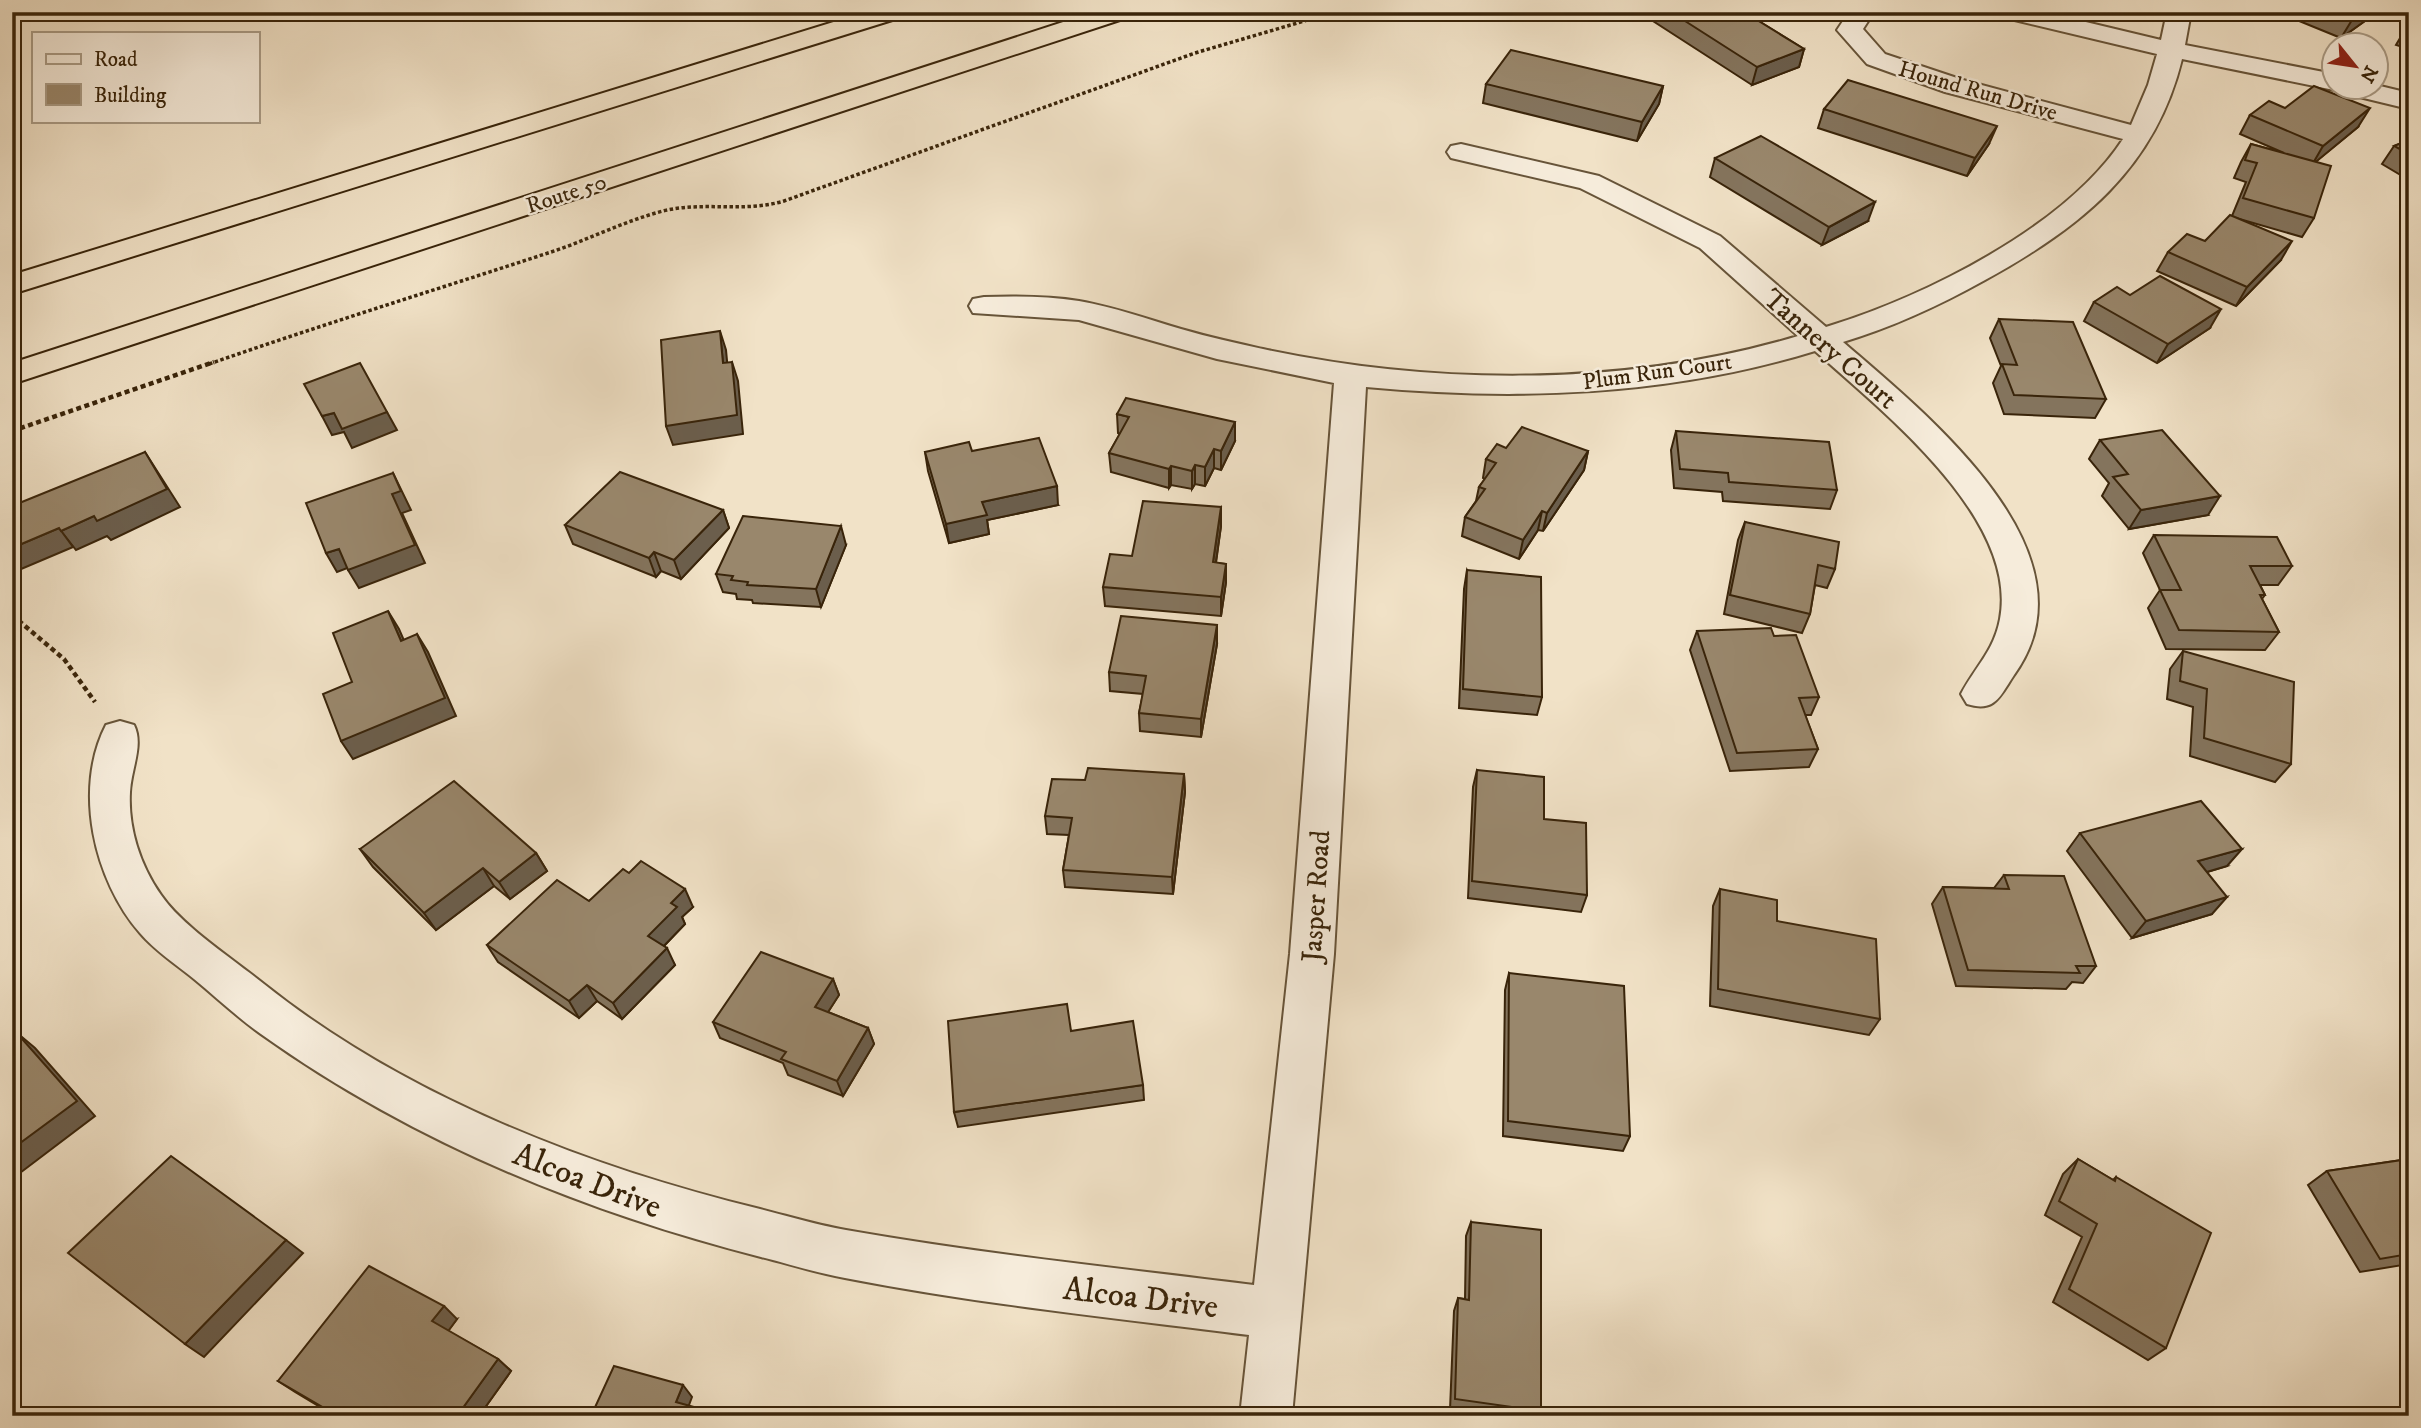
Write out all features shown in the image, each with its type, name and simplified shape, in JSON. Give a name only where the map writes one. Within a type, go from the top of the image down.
[{"type":"highway","points":[[12,285],[894,12]]},
{"type":"highway","name":"Route 50","points":[[12,374],[1120,12]]},
{"type":"street","name":"Hound Run Drive","points":[[1862,12],[1850,30],[1876,59],[1954,86],[2139,135]]},
{"type":"street","points":[[2011,12],[2172,50],[2320,79]]},
{"type":"street","name":"Plum Run Court","points":[[984,306],[1037,305],[1094,313],[1266,360],[1351,375],[1433,384],[1502,386],[1600,382],[1657,376],[1747,359],[1821,339],[1905,309],[1984,270],[2043,233],[2091,195],[2128,153],[2152,112],[2172,50],[2179,12]]},
{"type":"street","points":[[2390,96],[2409,101]]},
{"type":"street","name":"Tannery Court","points":[[1461,152],[1589,182],[1710,242],[1917,424],[1967,479],[2001,532],[2017,573],[2019,617],[2007,657],[1980,694]]},
{"type":"street","name":"Jasper Road","points":[[1266,1416],[1312,954],[1351,375]]},
{"type":"street","name":"Alcoa Drive","points":[[120,736],[110,793],[116,850],[141,902],[156,922],[275,1019],[390,1093],[526,1158],[679,1213],[843,1254],[1019,1281],[1276,1313]]},
{"type":"path","points":[[12,431],[256,348],[571,246],[662,212],[695,206],[726,208],[771,205],[784,201],[882,169],[1269,29],[1335,12]]},
{"type":"path","points":[[12,615],[64,659],[120,736]]},
{"type":"building","points":[[1671,12],[1744,12],[1804,49],[1757,67]]},
{"type":"building","points":[[2333,12],[2362,12],[2352,20]]},
{"type":"building","points":[[1511,50],[1663,86],[1642,122],[1486,84]]},
{"type":"building","points":[[1848,80],[1997,126],[1975,158],[1824,109]]},
{"type":"building","points":[[2314,86],[2320,88],[2320,102],[2355,102],[2370,108],[2323,146],[2250,115],[2269,101],[2285,108]]},
{"type":"building","points":[[1761,136],[1875,202],[1829,227],[1715,158]]},
{"type":"building","points":[[2409,140],[2409,154],[2394,146]]},
{"type":"building","points":[[2251,144],[2331,166],[2314,218],[2243,198],[2257,163],[2245,160]]},
{"type":"building","points":[[2230,215],[2292,241],[2247,287],[2168,252],[2187,234],[2205,241]]},
{"type":"building","points":[[2160,276],[2221,309],[2168,344],[2094,302],[2117,287],[2130,295]]},
{"type":"building","points":[[1999,319],[2073,322],[2106,399],[2014,395],[2002,364],[2017,365]]},
{"type":"building","points":[[720,331],[723,363],[732,362],[737,415],[666,426],[661,340]]},
{"type":"building","points":[[360,363],[387,412],[342,429],[334,413],[322,416],[304,384]]},
{"type":"building","points":[[1126,398],[1235,422],[1221,451],[1214,449],[1205,467],[1195,465],[1192,471],[1171,466],[1169,469],[1109,453],[1129,417],[1117,414]]},
{"type":"building","points":[[1522,427],[1588,451],[1547,513],[1542,511],[1523,540],[1465,517],[1485,489],[1479,487],[1496,463],[1486,459],[1497,444],[1506,448]]},
{"type":"building","points":[[2162,430],[2220,496],[2141,510],[2113,477],[2128,474],[2100,440]]},
{"type":"building","points":[[1676,431],[1829,442],[1837,490],[1729,482],[1728,473],[1680,469]]},
{"type":"building","points":[[1039,438],[1057,486],[982,502],[987,515],[946,524],[925,452],[969,442],[972,451]]},
{"type":"building","points":[[145,452],[167,489],[97,521],[94,516],[12,548],[12,506]]},
{"type":"building","points":[[620,472],[723,510],[674,560],[654,552],[649,558],[565,525]]},
{"type":"building","points":[[393,473],[401,491],[392,494],[415,545],[348,570],[339,549],[326,553],[306,503]]},
{"type":"building","points":[[1143,501],[1221,507],[1213,562],[1226,564],[1221,597],[1103,587],[1110,554],[1132,556]]},
{"type":"building","points":[[743,516],[841,526],[816,589],[747,585],[748,582],[731,580],[733,576],[716,574]]},
{"type":"building","points":[[1745,522],[1839,542],[1835,569],[1818,565],[1810,614],[1730,595]]},
{"type":"building","points":[[2154,535],[2277,537],[2292,566],[2250,566],[2265,595],[2260,595],[2279,632],[2179,630],[2160,590],[2181,590]]},
{"type":"building","points":[[1467,570],[1541,577],[1542,697],[1463,689]]},
{"type":"building","points":[[388,611],[401,641],[417,634],[445,698],[341,741],[323,694],[352,682],[333,633]]},
{"type":"building","points":[[1121,616],[1217,625],[1201,719],[1139,713],[1146,676],[1109,672]]},
{"type":"building","points":[[1771,628],[1774,636],[1796,635],[1819,697],[1799,698],[1818,749],[1737,753],[1697,631]]},
{"type":"building","points":[[2183,651],[2294,682],[2291,764],[2204,738],[2207,689],[2180,681]]},
{"type":"building","points":[[1088,768],[1184,774],[1172,877],[1063,870],[1072,818],[1045,816],[1052,779],[1085,780]]},
{"type":"building","points":[[1477,770],[1544,777],[1544,819],[1586,823],[1587,895],[1472,881]]},
{"type":"building","points":[[454,781],[536,853],[499,882],[483,868],[424,913],[360,849]]},
{"type":"building","points":[[2201,801],[2242,849],[2198,861],[2227,897],[2146,921],[2080,833]]},
{"type":"building","points":[[641,861],[685,889],[671,903],[677,907],[648,936],[667,948],[613,1003],[587,985],[569,1001],[487,945],[557,880],[589,901],[623,869],[629,873]]},
{"type":"building","points":[[2004,875],[2064,876],[2096,966],[2076,966],[2080,973],[1968,970],[1943,887],[2009,889]]},
{"type":"building","points":[[1720,889],[1777,900],[1777,921],[1876,939],[1880,1019],[1718,989]]},
{"type":"building","points":[[761,952],[833,979],[815,1007],[868,1028],[837,1081],[781,1059],[786,1052],[713,1022]]},
{"type":"building","points":[[1509,973],[1624,986],[1630,1136],[1508,1121]]},
{"type":"building","points":[[1067,1004],[1071,1031],[1133,1021],[1143,1085],[954,1112],[948,1021]]},
{"type":"building","points":[[16,1032],[77,1101],[12,1149],[12,1035]]},
{"type":"building","points":[[171,1156],[286,1240],[185,1344],[68,1253]]},
{"type":"building","points":[[2078,1159],[2115,1181],[2116,1177],[2211,1233],[2166,1348],[2069,1289],[2097,1224],[2059,1201]]},
{"type":"building","points":[[2409,1159],[2409,1254],[2380,1259],[2327,1171]]},
{"type":"building","points":[[1471,1222],[1541,1230],[1541,1411],[1455,1399],[1458,1298],[1469,1300]]},
{"type":"building","points":[[369,1266],[444,1306],[432,1321],[498,1359],[457,1416],[338,1416],[278,1381]]},
{"type":"building","points":[[614,1366],[683,1385],[676,1402],[726,1416],[591,1416]]}]
